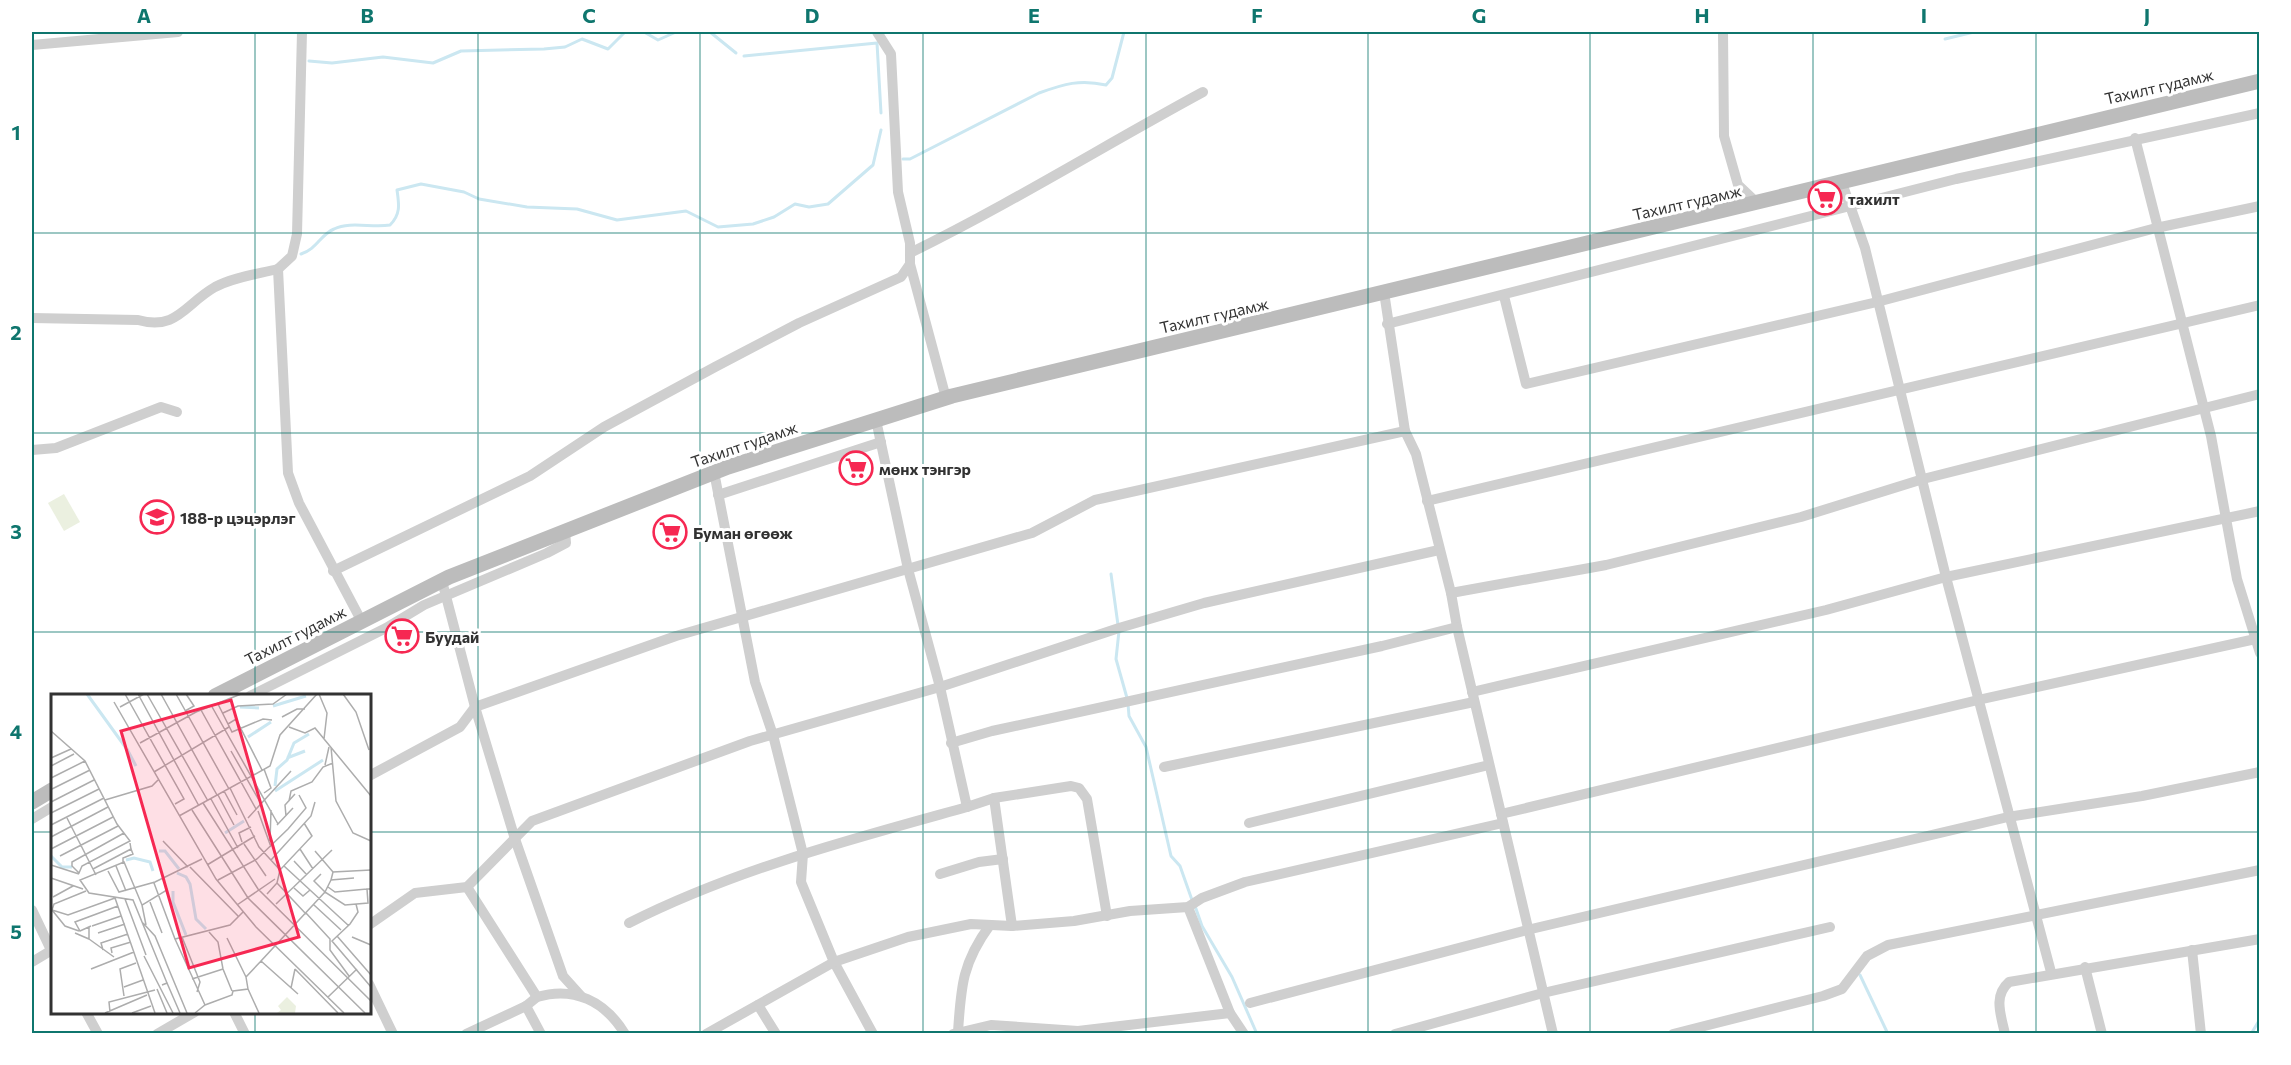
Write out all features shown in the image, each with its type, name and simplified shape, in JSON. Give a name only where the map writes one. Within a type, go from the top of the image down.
[{"type":"main road","name":"Тахилт гудамж","points":[[219,694],[362,622],[445,588],[565,531],[714,472],[946,398],[1757,204],[2139,108],[2259,81]]},
{"type":"main road","points":[[32,802],[51,791]]},
{"type":"street","points":[[32,45],[178,32]]},
{"type":"street","points":[[32,318],[138,320],[164,324],[214,288],[278,269],[292,256],[297,234],[302,32]]},
{"type":"street","points":[[877,32],[891,54],[898,192],[910,258],[946,398]]},
{"type":"street","points":[[1723,32],[1724,136],[1738,184],[1757,204]]},
{"type":"street","points":[[333,571],[530,476],[604,427],[685,382],[800,323],[901,278],[910,258],[1203,92]]},
{"type":"street","points":[[1387,324],[1504,296],[1848,206],[2135,138],[2259,112]]},
{"type":"street","points":[[2135,138],[2156,228],[2204,409],[2237,579],[2258,638],[2259,653]]},
{"type":"street","points":[[1842,183],[1848,206],[1865,248],[1946,577],[2051,972]]},
{"type":"street","points":[[1504,296],[1526,384],[1877,302],[2156,228],[2259,206]]},
{"type":"street","points":[[278,269],[288,473],[291,488],[362,622]]},
{"type":"street","points":[[1384,292],[1387,324],[1405,431],[1416,454],[1451,593],[1456,627],[1553,1034]]},
{"type":"street","points":[[1427,501],[2259,305]]},
{"type":"street","points":[[1451,593],[1605,565],[1801,517],[1923,479],[2259,394]]},
{"type":"street","points":[[32,450],[56,448],[161,407],[177,412]]},
{"type":"street","points":[[876,420],[908,569],[940,687],[967,807]]},
{"type":"street","points":[[370,776],[460,727],[475,707],[676,636],[1032,533],[1095,500],[1405,431]]},
{"type":"street","points":[[718,495],[881,442]]},
{"type":"street","points":[[714,472],[755,682],[773,735],[802,854],[801,882],[834,962],[873,1034]]},
{"type":"street","points":[[1164,767],[1473,697],[1826,610],[1946,577],[2259,511]]},
{"type":"street","points":[[370,924],[415,893],[467,887],[532,822],[750,741],[940,687],[1119,628],[1204,603],[1439,550]]},
{"type":"street","points":[[254,694],[445,588],[475,707],[515,838],[563,975],[581,996],[615,1017],[625,1034]]},
{"type":"street","points":[[951,743],[992,731],[1382,646],[1456,627]]},
{"type":"street","points":[[706,1034],[834,962],[908,937],[971,924],[1012,926],[1074,921],[1130,911],[1188,907],[1202,898],[1245,882],[1978,700],[2258,638]]},
{"type":"street","points":[[1249,823],[1489,765]]},
{"type":"street","points":[[1250,1003],[1527,930],[2008,817],[2142,796],[2259,772]]},
{"type":"street","points":[[629,923],[744,873],[802,854],[994,798],[1071,786],[1079,788],[1087,799],[1107,916]]},
{"type":"street","points":[[994,798],[1012,926]]},
{"type":"street","points":[[32,819],[51,808]]},
{"type":"street","points":[[940,874],[979,862],[1003,859]]},
{"type":"street","points":[[1673,1034],[1823,996],[1842,989],[1867,956],[1888,945],[2259,870]]},
{"type":"street","points":[[467,887],[537,997]]},
{"type":"street","points":[[1188,907],[1230,1013],[1244,1034]]},
{"type":"street","points":[[32,910],[51,949]]},
{"type":"street","points":[[990,925],[972,949],[967,963],[955,1033],[991,1025],[1078,1031],[1230,1013]]},
{"type":"street","points":[[1395,1034],[1543,993],[1830,927]]},
{"type":"street","points":[[2005,1034],[1999,1006],[2003,987],[2017,979],[2259,939]]},
{"type":"street","points":[[2192,950],[2201,1034]]},
{"type":"street","points":[[32,962],[51,952]]},
{"type":"street","points":[[2085,967],[2102,1034]]},
{"type":"street","points":[[370,986],[393,1034]]},
{"type":"street","points":[[466,1034],[526,1006],[537,997],[555,992],[581,996]]},
{"type":"street","points":[[758,1005],[776,1034]]},
{"type":"street","points":[[526,1006],[542,1034]]},
{"type":"street","points":[[87,1014],[98,1034]]},
{"type":"street","points":[[157,1034],[192,1014]]},
{"type":"street","points":[[235,1014],[245,1034]]},
{"type":"green space","points":[[64,494],[80,522],[64,531],[48,503]]},
{"type":"waterway","points":[[309,61],[332,63],[383,57],[433,63],[461,51],[565,47],[582,39],[608,49],[625,32]]},
{"type":"waterway","points":[[644,32],[658,40],[676,32]]},
{"type":"waterway","points":[[710,32],[736,53]]},
{"type":"waterway","points":[[903,159],[910,159],[1039,93],[1072,83],[1088,82],[1106,85],[1112,78],[1124,32]]},
{"type":"waterway","points":[[1945,39],[1974,32]]},
{"type":"waterway","points":[[744,56],[877,43],[881,113]]},
{"type":"waterway","points":[[301,254],[311,249],[329,232],[340,227],[390,225],[398,213],[397,190],[421,184],[464,192],[479,199],[527,207],[577,209],[617,220],[686,211],[718,227],[753,224],[774,217],[795,204],[809,207],[828,204],[873,165],[881,130]]},
{"type":"waterway","points":[[1111,574],[1118,625]]},
{"type":"waterway","points":[[1119,631],[1116,659],[1127,698]]},
{"type":"waterway","points":[[1128,704],[1129,716],[1146,747],[1171,856],[1180,866],[1192,900]]},
{"type":"waterway","points":[[1195,906],[1202,926],[1232,977],[1257,1034]]},
{"type":"waterway","points":[[1860,975],[1888,1034]]},
{"type":"waterway","points":[[2251,1034],[2260,1019]]},
{"type":"place","name":"тахилт","points":[[1825,198]]},
{"type":"place","name":"мөнх тэнгэр","points":[[856,468]]},
{"type":"place","name":"188-р цэцэрлэг","points":[[157,517]]},
{"type":"place","name":"Буман өгөөж","points":[[670,532]]},
{"type":"place","name":"Буудай","points":[[402,636]]}]
